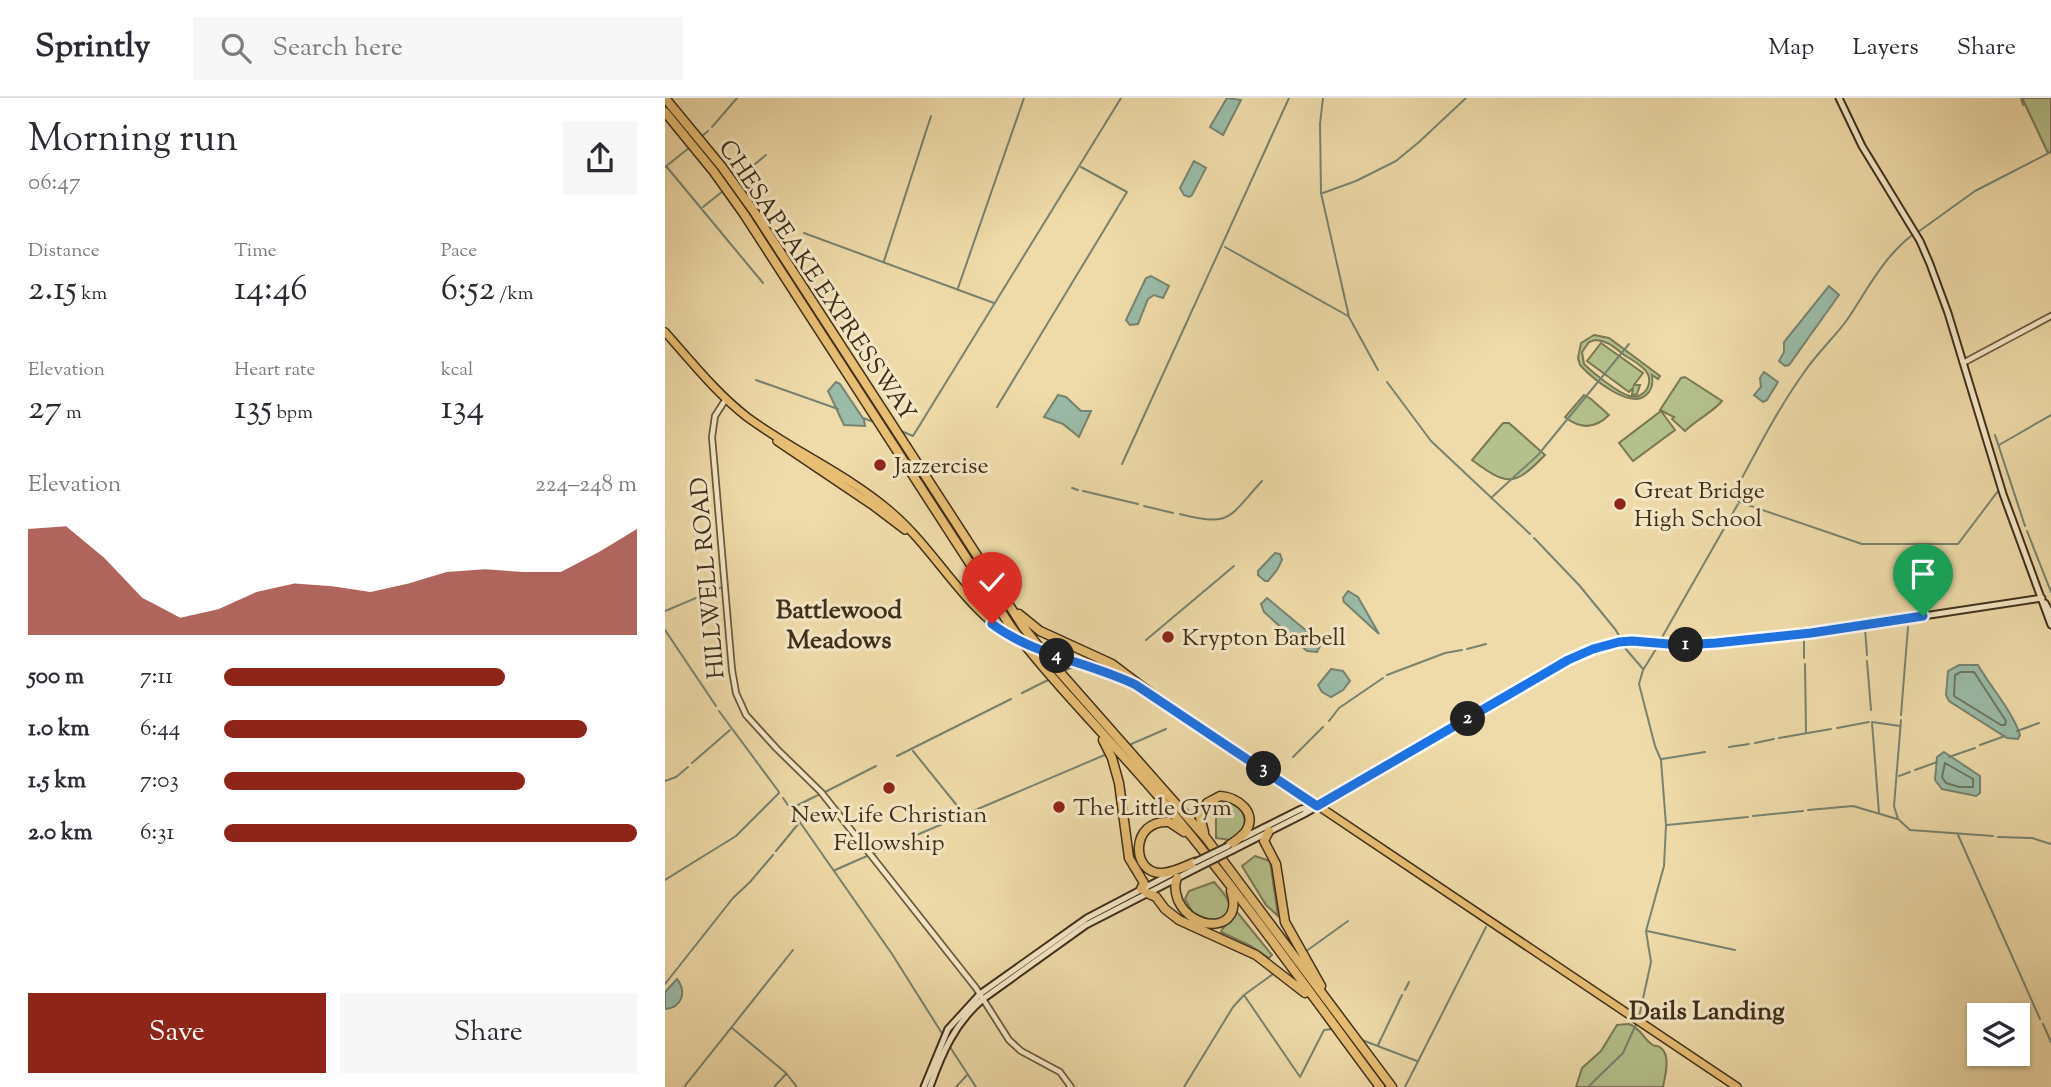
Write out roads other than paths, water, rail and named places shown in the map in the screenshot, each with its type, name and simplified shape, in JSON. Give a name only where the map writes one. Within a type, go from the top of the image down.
[{"type":"highway","name":"CHESAPEAKE EXPRESSWAY","points":[[665,98],[703,143],[749,205],[1024,628],[1049,661],[1183,810],[1392,1087]]},
{"type":"highway","name":"CHESAPEAKE EXPRESSWAY","points":[[665,112],[699,152],[744,214],[1011,627],[1039,663],[1160,797],[1380,1087]]},
{"type":"highway","points":[[1002,592],[1019,614],[1037,629],[1112,664],[1153,695]]},
{"type":"highway","points":[[1090,720],[1114,763],[1126,845],[1131,862],[1144,883],[1144,891],[1156,897],[1165,909],[1179,920],[1237,945],[1274,967],[1307,995],[1334,1026]]},
{"type":"highway","points":[[1223,861],[1202,829],[1200,817],[1207,803],[1220,796],[1231,797],[1240,802],[1249,818],[1246,831],[1230,848]]},
{"type":"highway","points":[[1196,865],[1164,873],[1154,872],[1142,860],[1139,844],[1144,831],[1153,824],[1164,821],[1180,828],[1199,846]]},
{"type":"highway","points":[[1269,831],[1264,841],[1276,864],[1285,922],[1351,1033]]},
{"type":"highway","points":[[1177,878],[1176,895],[1181,906],[1205,925],[1220,923],[1231,913],[1234,899],[1229,885]]},
{"type":"main road","points":[[1839,98],[1859,140],[1920,241],[1930,264],[2003,495],[2051,625]]},
{"type":"main road","points":[[665,334],[724,402],[748,422],[872,505],[929,552]]},
{"type":"main road","points":[[665,334],[737,409],[864,490],[901,520],[986,617],[1013,638],[1110,673],[1153,695],[1737,1087]]},
{"type":"main road","points":[[1987,444],[1992,433]]},
{"type":"main road","points":[[2042,597],[2051,614]]},
{"type":"main road","points":[[1230,848],[1317,806],[1568,660],[1593,649],[1632,641],[1699,644],[1811,633],[2042,597]]},
{"type":"main road","points":[[923,1087],[948,1029],[982,996],[1086,925],[1144,891],[1301,809],[1317,806]]},
{"type":"main road","points":[[1144,891],[1177,878],[1196,865]]},
{"type":"main road","points":[[930,1087],[939,1060],[953,1032],[982,996]]},
{"type":"street","points":[[1963,363],[2051,316]]},
{"type":"street","name":"HILLWELL ROAD","points":[[724,402],[715,416],[712,437],[732,670],[740,704],[759,730],[821,792],[982,996],[1015,1046],[1057,1070],[1071,1087]]},
{"type":"water","points":[[1227,98],[1241,100],[1223,135],[1210,127]]},
{"type":"water","points":[[1194,161],[1206,168],[1189,197],[1184,195],[1180,188]]},
{"type":"water","points":[[1151,276],[1169,286],[1163,298],[1154,295],[1148,299],[1138,324],[1130,325],[1126,320],[1146,278]]},
{"type":"water","points":[[1829,286],[1839,295],[1789,365],[1785,366],[1779,361],[1784,352],[1784,342]]},
{"type":"water","points":[[1764,372],[1778,382],[1763,402],[1754,395],[1761,387],[1760,378]]},
{"type":"water","points":[[836,382],[864,420],[865,426],[844,425],[828,391]]},
{"type":"water","points":[[1058,395],[1066,397],[1081,411],[1091,411],[1079,437],[1063,424],[1044,417]]},
{"type":"water","points":[[1275,553],[1280,554],[1282,560],[1277,570],[1265,581],[1258,575],[1258,571]]},
{"type":"water","points":[[1348,591],[1358,597],[1379,634],[1344,602],[1343,598]]},
{"type":"water","points":[[1267,598],[1315,638],[1320,646],[1317,652],[1307,651],[1264,612],[1261,604]]},
{"type":"water","points":[[1959,665],[1978,665],[2012,717],[2020,735],[2018,739],[2007,738],[1949,701],[1946,695],[1948,671]]},
{"type":"water","points":[[1331,669],[1343,671],[1350,681],[1343,690],[1331,697],[1322,692],[1318,685]]},
{"type":"water","points":[[1944,752],[1980,776],[1980,793],[1976,796],[1942,789],[1935,780],[1937,757]]},
{"type":"water","points":[[677,979],[682,989],[681,998],[675,1006],[665,1009],[665,992]]},
{"type":"waterway","points":[[712,127],[737,98]]},
{"type":"waterway","points":[[958,288],[1024,98]]},
{"type":"waterway","points":[[901,431],[913,436],[1121,98]]},
{"type":"waterway","points":[[1122,464],[1289,98]]},
{"type":"waterway","points":[[1323,98],[1320,124],[1321,193],[1349,317],[1378,370]]},
{"type":"waterway","points":[[1323,193],[1356,181],[1396,161],[1466,98]]},
{"type":"waterway","points":[[2021,98],[2023,105]]},
{"type":"waterway","points":[[884,261],[931,116]]},
{"type":"waterway","points":[[702,136],[708,131]]},
{"type":"waterway","points":[[665,167],[689,148]]},
{"type":"waterway","points":[[1918,232],[1975,191],[2051,152]]},
{"type":"waterway","points":[[737,179],[766,155]]},
{"type":"waterway","points":[[666,166],[763,283]]},
{"type":"waterway","points":[[997,407],[1127,192],[1081,167]]},
{"type":"waterway","points":[[703,207],[723,191]]},
{"type":"waterway","points":[[804,233],[994,303]]},
{"type":"waterway","points":[[1911,236],[1885,263],[1844,324],[1810,364],[1767,431],[1734,493],[1739,502],[1862,544],[1958,544],[1998,491]]},
{"type":"waterway","points":[[1225,247],[1348,316]]},
{"type":"waterway","points":[[1491,498],[1538,455],[1629,344]]},
{"type":"waterway","points":[[756,380],[838,409]]},
{"type":"waterway","points":[[1387,382],[1431,441],[1530,534]]},
{"type":"waterway","points":[[1999,445],[2051,415]]},
{"type":"waterway","points":[[863,418],[874,422]]},
{"type":"waterway","points":[[1995,435],[2025,526]]},
{"type":"waterway","points":[[1180,514],[1210,520],[1227,516],[1235,511],[1262,481]]},
{"type":"waterway","points":[[1072,488],[1078,490]]},
{"type":"waterway","points":[[1083,491],[1138,504]]},
{"type":"waterway","points":[[1661,639],[1738,504]]},
{"type":"waterway","points":[[1144,506],[1173,513]]},
{"type":"waterway","points":[[2027,531],[2051,592]]},
{"type":"waterway","points":[[1534,538],[1579,585],[1620,637]]},
{"type":"waterway","points":[[1146,640],[1234,566]]},
{"type":"waterway","points":[[665,611],[722,587]]},
{"type":"waterway","points":[[1901,715],[1908,627]]},
{"type":"waterway","points":[[1865,628],[1867,655]]},
{"type":"waterway","points":[[665,630],[716,706]]},
{"type":"waterway","points":[[1804,639],[1804,658]]},
{"type":"waterway","points":[[1467,649],[1486,644]]},
{"type":"waterway","points":[[1625,648],[1643,669]]},
{"type":"waterway","points":[[1639,1017],[1651,962],[1646,931],[1664,866],[1666,825],[1661,760],[1639,684],[1643,670],[1656,649]]},
{"type":"waterway","points":[[1387,675],[1445,653],[1462,650]]},
{"type":"waterway","points":[[1867,661],[1871,710]]},
{"type":"waterway","points":[[1805,664],[1806,733]]},
{"type":"waterway","points":[[1064,671],[1075,666]]},
{"type":"waterway","points":[[1329,721],[1339,708],[1383,678]]},
{"type":"waterway","points":[[1022,693],[1048,680]]},
{"type":"waterway","points":[[897,756],[1011,699]]},
{"type":"waterway","points":[[719,711],[779,792]]},
{"type":"waterway","points":[[1901,720],[1894,806],[1898,819],[1910,830],[1993,836]]},
{"type":"waterway","points":[[1837,728],[1869,722]]},
{"type":"waterway","points":[[1879,813],[1872,722],[1900,726]]},
{"type":"waterway","points":[[2017,731],[2039,723]]},
{"type":"waterway","points":[[1293,757],[1323,727]]},
{"type":"waterway","points":[[1129,745],[1166,729]]},
{"type":"waterway","points":[[1779,738],[1831,729]]},
{"type":"waterway","points":[[692,763],[730,730]]},
{"type":"waterway","points":[[1980,745],[2005,736]]},
{"type":"waterway","points":[[1755,743],[1774,739]]},
{"type":"waterway","points":[[1729,747],[1749,744]]},
{"type":"waterway","points":[[1949,757],[1975,748]]},
{"type":"waterway","points":[[913,751],[963,813]]},
{"type":"waterway","points":[[1662,759],[1705,752]]},
{"type":"waterway","points":[[872,854],[1107,754]]},
{"type":"waterway","points":[[1915,770],[1937,762]]},
{"type":"waterway","points":[[825,792],[876,766]]},
{"type":"waterway","points":[[665,781],[676,777],[688,767]]},
{"type":"waterway","points":[[1899,776],[1910,772]]},
{"type":"waterway","points":[[665,880],[736,836],[779,793]]},
{"type":"waterway","points":[[792,808],[820,794]]},
{"type":"waterway","points":[[783,798],[892,954],[943,1035]]},
{"type":"waterway","points":[[1808,810],[1853,806],[1897,819]]},
{"type":"waterway","points":[[1753,816],[1803,811]]},
{"type":"waterway","points":[[1667,825],[1748,817]]},
{"type":"waterway","points":[[776,851],[799,823]]},
{"type":"waterway","points":[[1958,835],[2040,1019]]},
{"type":"waterway","points":[[1998,837],[2032,838],[2051,844]]},
{"type":"waterway","points":[[665,984],[733,898],[773,855]]},
{"type":"waterway","points":[[835,870],[867,856]]},
{"type":"waterway","points":[[1305,952],[1348,921]]},
{"type":"waterway","points":[[1405,1087],[1486,927]]},
{"type":"waterway","points":[[1647,931],[1735,950]]},
{"type":"waterway","points":[[684,1087],[793,950]]},
{"type":"waterway","points":[[1184,1087],[1233,1007],[1244,995],[1273,974]]},
{"type":"waterway","points":[[1405,990],[1409,982]]},
{"type":"waterway","points":[[1244,995],[1300,1077],[1324,1030],[1332,1029]]},
{"type":"waterway","points":[[1378,1045],[1402,995]]},
{"type":"waterway","points":[[1588,1087],[1623,1053],[1637,1022]]},
{"type":"waterway","points":[[2043,1024],[2051,1042]]},
{"type":"waterway","points":[[732,1028],[786,1073],[797,1087]]},
{"type":"waterway","points":[[1362,1040],[1417,1061]]},
{"type":"waterway","points":[[950,1047],[976,1087]]},
{"type":"waterway","points":[[774,1087],[786,1074]]},
{"type":"waterway","points":[[956,1087],[967,1075]]},
{"type":"place","name":"Jazzercise","points":[[880,465]]},
{"type":"place","name":"Great Bridge High School","points":[[1620,504]]},
{"type":"place","name":"Krypton Barbell","points":[[1168,637]]},
{"type":"place","name":"New Life Christian Fellowship","points":[[889,788]]},
{"type":"place","name":"The Little Gym","points":[[1059,807]]},
{"type":"district","name":"Battlewood Meadows","points":[[839,624]]},
{"type":"district","name":"Dails Landing","points":[[1707,1010]]}]
